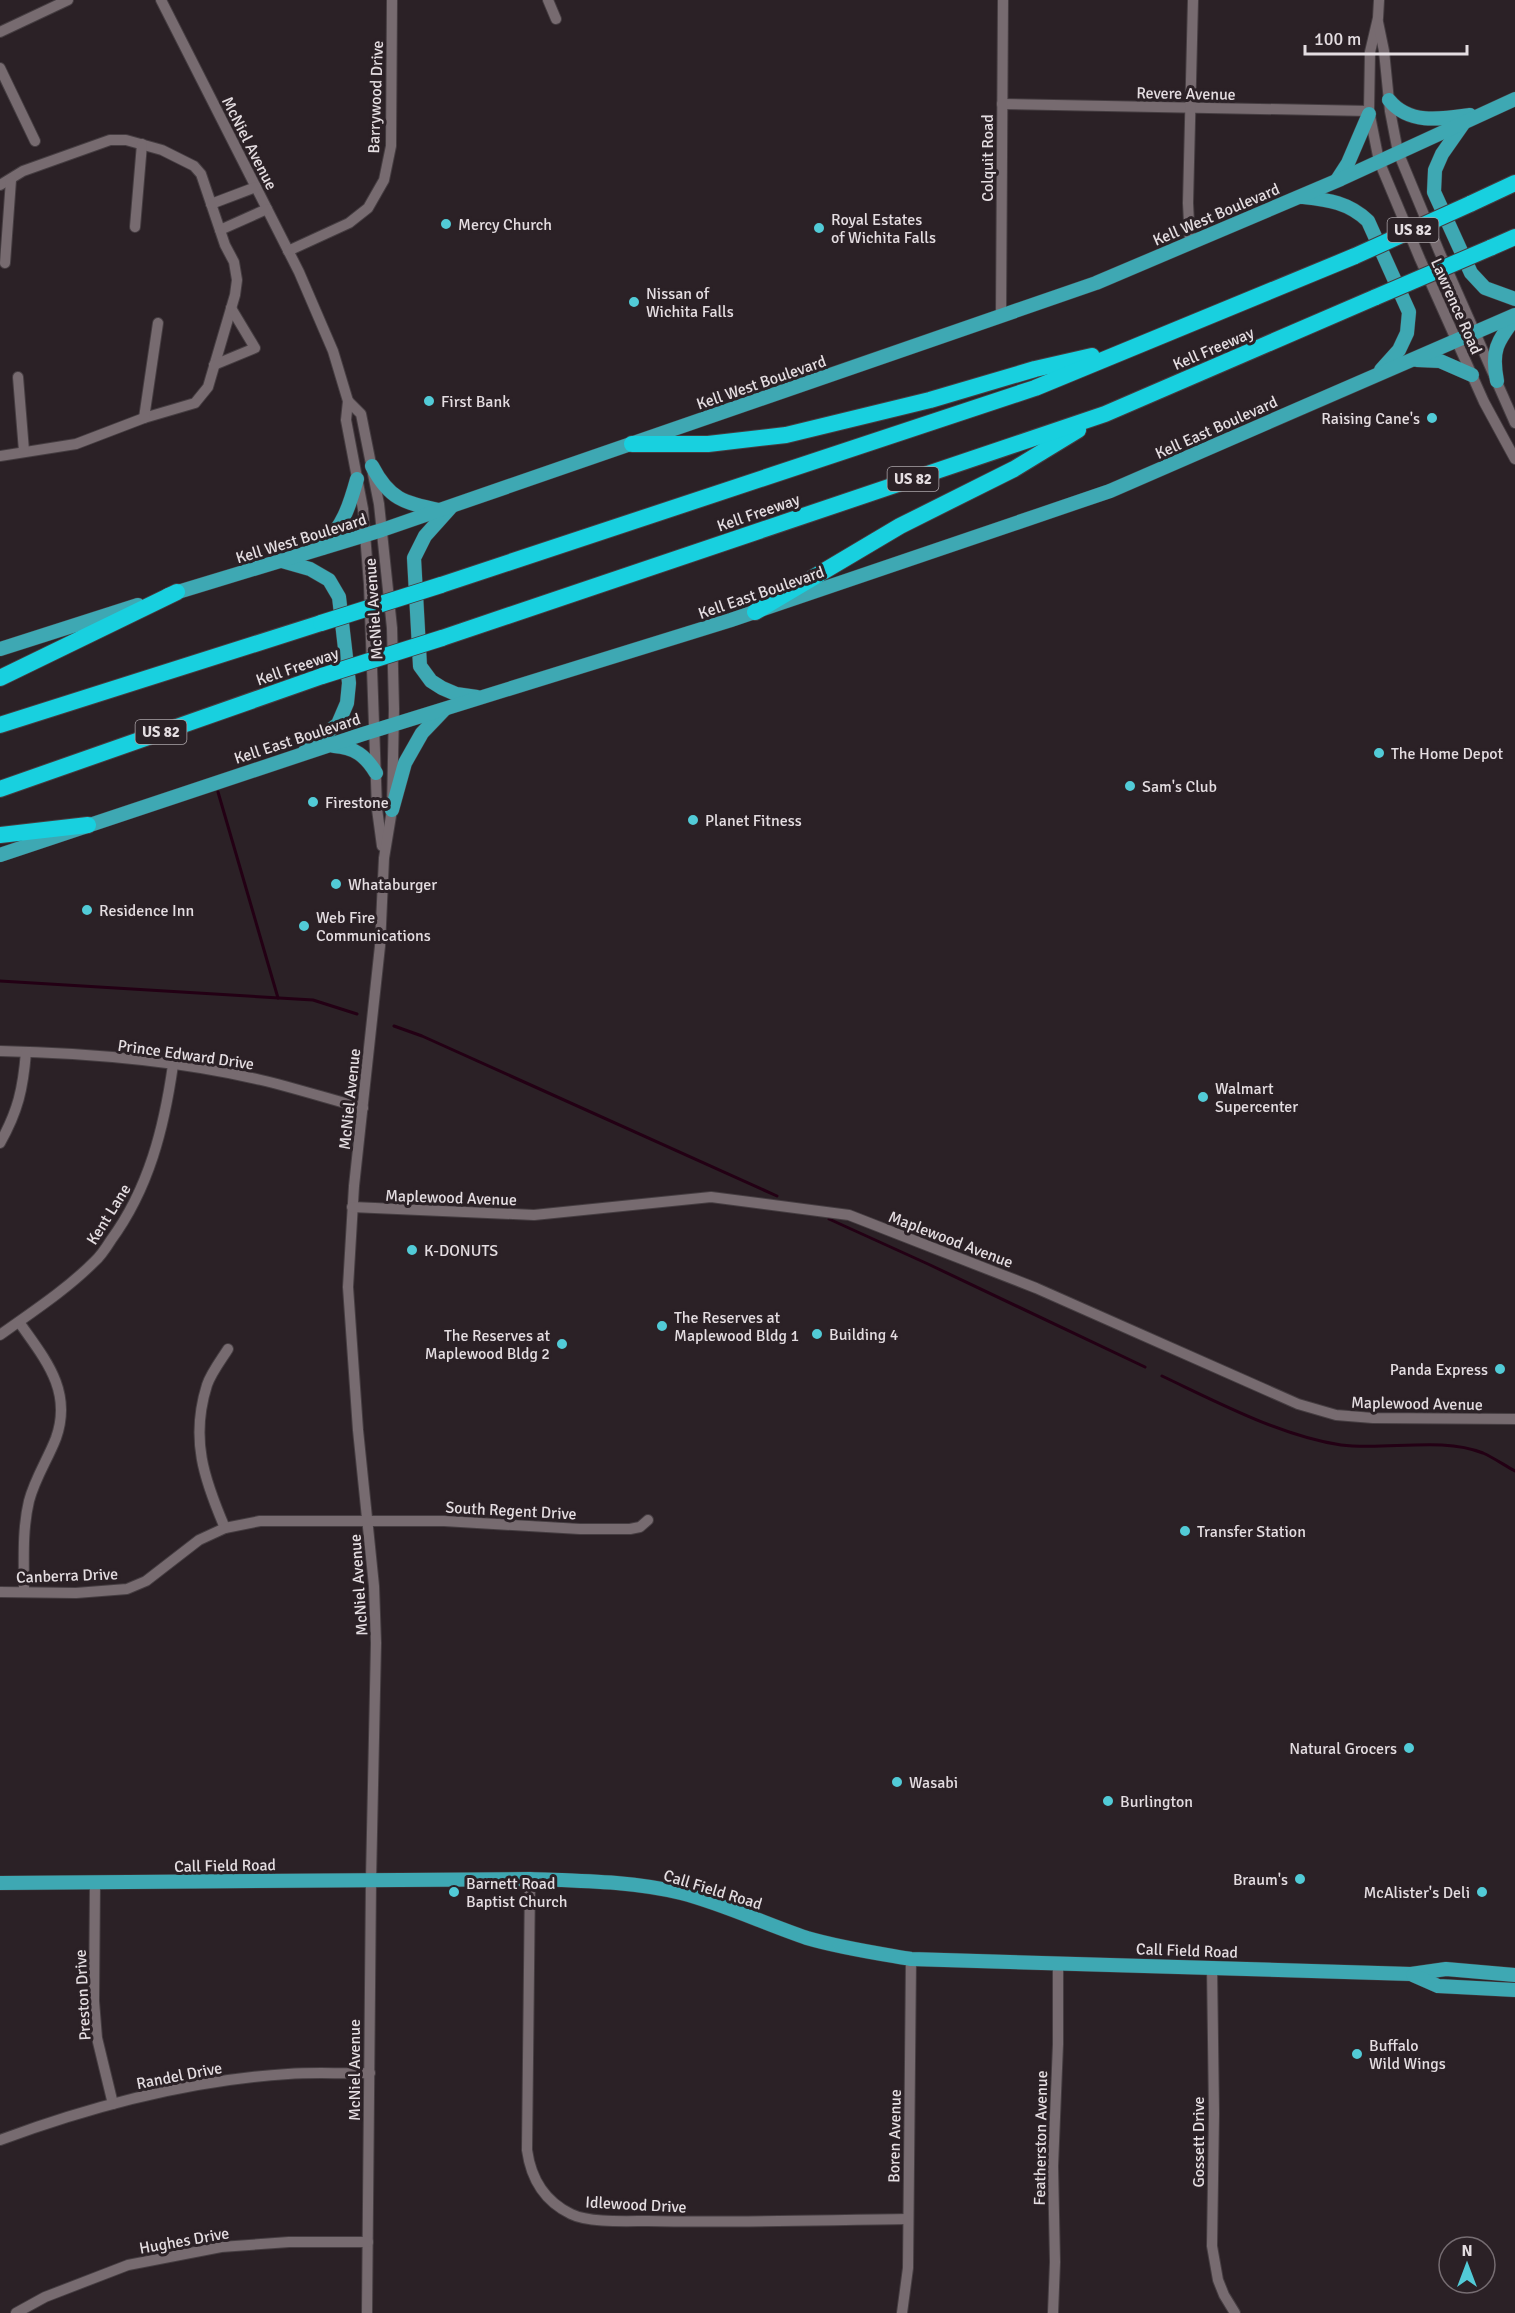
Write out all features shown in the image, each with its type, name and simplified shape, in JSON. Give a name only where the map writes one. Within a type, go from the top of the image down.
[{"type":"highway","name":"Kell Freeway","points":[[0,725],[441,585],[1035,388],[1355,256],[1515,183]]},
{"type":"highway","name":"Kell Freeway","points":[[0,789],[322,676],[442,638],[1105,414],[1515,237]]},
{"type":"highway","points":[[632,444],[708,444],[786,435],[930,400],[1035,369],[1137,346]]},
{"type":"highway","points":[[755,612],[900,526],[1014,469],[1105,414]]},
{"type":"highway","points":[[0,678],[177,592]]},
{"type":"highway","points":[[0,835],[88,825]]},
{"type":"main road","name":"Kell West Boulevard","points":[[0,649],[177,592],[365,536],[1096,283],[1337,181],[1515,99]]},
{"type":"main road","points":[[1389,100],[1404,113],[1426,119],[1484,113]]},
{"type":"main road","points":[[1337,181],[1348,163],[1369,113]]},
{"type":"main road","points":[[1464,122],[1442,154],[1435,170],[1434,192],[1471,273],[1485,288],[1515,299]]},
{"type":"main road","points":[[1299,197],[1336,201],[1356,210],[1368,221],[1409,312],[1407,333],[1399,350],[1377,374]]},
{"type":"main road","points":[[1497,381],[1493,359],[1502,336],[1515,316]]},
{"type":"main road","name":"Kell East Boulevard","points":[[0,855],[323,747],[755,612],[1110,491],[1515,316]]},
{"type":"main road","points":[[1412,360],[1440,361],[1472,375]]},
{"type":"main road","points":[[372,466],[380,482],[393,495],[408,504],[446,508]]},
{"type":"main road","points":[[320,550],[337,531],[349,510],[357,479]]},
{"type":"main road","points":[[446,508],[425,536],[414,558],[420,666],[431,681],[442,688],[456,694],[481,698]]},
{"type":"main road","points":[[282,561],[310,569],[329,580],[339,597],[349,683],[347,703],[338,724],[297,756]]},
{"type":"main road","points":[[392,810],[405,763],[422,733],[446,709]]},
{"type":"main road","points":[[323,747],[349,748],[360,753],[370,762],[376,773]]},
{"type":"main road","name":"Call Field Road","points":[[0,1883],[530,1879],[603,1881],[648,1886],[684,1894],[809,1938],[911,1959],[1411,1974],[1446,1969],[1515,1975]]},
{"type":"main road","name":"Call Field Road","points":[[1411,1974],[1438,1986],[1515,1990]]},
{"type":"street","points":[[0,32],[68,0]]},
{"type":"street","name":"McNiel Avenue","points":[[161,0],[288,251],[333,351],[348,401],[346,420],[365,536],[369,584],[377,808],[384,858]]},
{"type":"street","name":"Barrywood Drive","points":[[288,251],[349,223],[368,207],[384,180],[391,146],[392,0]]},
{"type":"street","points":[[548,0],[556,19]]},
{"type":"street","name":"Colquit Road","points":[[1001,316],[1003,0]]},
{"type":"street","points":[[1190,243],[1193,0]]},
{"type":"street","points":[[1378,18],[1379,0]]},
{"type":"street","name":"Lawrence Road","points":[[1378,18],[1398,152],[1515,423]]},
{"type":"street","name":"Lawrence Road","points":[[1378,18],[1370,52],[1369,113],[1379,161],[1456,341],[1493,420],[1515,459]]},
{"type":"street","points":[[0,68],[35,141]]},
{"type":"street","name":"Revere Avenue","points":[[1002,104],[1369,113]]},
{"type":"street","points":[[0,185],[23,171],[110,140],[126,140],[162,150],[194,166],[201,174],[237,271],[235,295],[208,387],[195,403],[144,418],[76,444],[0,456]]},
{"type":"street","points":[[135,227],[141,144]]},
{"type":"street","points":[[5,262],[11,180]]},
{"type":"street","points":[[211,204],[256,187]]},
{"type":"street","points":[[220,230],[267,209]]},
{"type":"street","points":[[214,365],[255,348],[231,308]]},
{"type":"street","points":[[144,418],[158,323]]},
{"type":"street","points":[[18,377],[24,451]]},
{"type":"street","name":"McNiel Avenue","points":[[348,401],[361,414],[382,530],[392,628],[394,725],[392,810],[384,858],[380,946],[352,1208],[348,1287],[348,1315],[368,1521],[376,1643],[371,1880],[367,2313]]},
{"type":"street","name":"Prince Edward Drive","points":[[0,1051],[93,1056],[173,1065],[259,1080],[363,1108]]},
{"type":"street","points":[[0,1143],[14,1117],[24,1077],[26,1052]]},
{"type":"street","name":"Kent Lane","points":[[0,1335],[65,1289],[96,1260],[134,1205],[155,1153],[173,1065]]},
{"type":"street","name":"Maplewood Avenue","points":[[352,1208],[534,1215],[711,1197],[849,1215],[1036,1288],[1298,1404],[1336,1415],[1373,1418],[1515,1419]]},
{"type":"street","points":[[19,1322],[50,1366],[61,1392],[61,1418],[56,1437],[29,1501],[25,1534],[24,1592]]},
{"type":"street","points":[[225,1528],[207,1484],[200,1451],[199,1426],[207,1383],[228,1349]]},
{"type":"street","name":"South Regent Drive","points":[[368,1521],[444,1521],[580,1529],[630,1529],[640,1527],[648,1520]]},
{"type":"street","name":"Canberra Drive","points":[[0,1592],[76,1593],[127,1589],[146,1581],[199,1540],[225,1528],[260,1521],[368,1521]]},
{"type":"street","name":"Idlewood Drive","points":[[530,1879],[527,2150],[529,2165],[536,2183],[544,2194],[572,2215],[618,2221],[908,2219]]},
{"type":"street","name":"Preston Drive","points":[[95,1883],[97,2037],[113,2104]]},
{"type":"street","name":"Boren Avenue","points":[[902,2313],[908,2268],[911,1959]]},
{"type":"street","name":"Featherston Avenue","points":[[1053,2313],[1055,2262],[1053,2166],[1058,2044],[1058,1964]]},
{"type":"street","name":"Gossett Drive","points":[[1212,1967],[1214,2113],[1212,2246],[1218,2280],[1235,2313]]},
{"type":"street","name":"Randel Drive","points":[[0,2140],[55,2120],[194,2085],[288,2074],[370,2073]]},
{"type":"street","name":"Hughes Drive","points":[[16,2313],[45,2297],[128,2265],[221,2247],[289,2242],[368,2242]]},
{"type":"waterway","points":[[218,792],[278,998]]},
{"type":"waterway","points":[[0,981],[313,1000],[357,1014]]},
{"type":"waterway","points":[[394,1026],[422,1036],[777,1196]]},
{"type":"waterway","points":[[829,1219],[1145,1367]]},
{"type":"waterway","points":[[1162,1376],[1250,1417],[1318,1441],[1358,1446],[1449,1445],[1483,1453],[1515,1471]]},
{"type":"place","name":"Mercy Church","points":[[446,224]]},
{"type":"place","name":"Royal Estates of Wichita Falls","points":[[819,228]]},
{"type":"place","name":"Nissan of Wichita Falls","points":[[634,302]]},
{"type":"place","name":"First Bank","points":[[429,401]]},
{"type":"place","name":"Raising Cane's","points":[[1432,418]]},
{"type":"place","name":"The Home Depot","points":[[1379,753]]},
{"type":"place","name":"Sam's Club","points":[[1130,786]]},
{"type":"place","name":"Firestone","points":[[313,802]]},
{"type":"place","name":"Planet Fitness","points":[[693,820]]},
{"type":"place","name":"Whataburger","points":[[336,884]]},
{"type":"place","name":"Residence Inn","points":[[87,910]]},
{"type":"place","name":"Web Fire Communications","points":[[304,926]]},
{"type":"place","name":"Walmart Supercenter","points":[[1203,1097]]},
{"type":"place","name":"K-DONUTS","points":[[412,1250]]},
{"type":"place","name":"The Reserves at Maplewood Bldg 1","points":[[662,1326]]},
{"type":"place","name":"Building 4","points":[[817,1334]]},
{"type":"place","name":"The Reserves at Maplewood Bldg 2","points":[[562,1344]]},
{"type":"place","name":"Panda Express","points":[[1500,1369]]},
{"type":"place","name":"Transfer Station","points":[[1185,1531]]},
{"type":"place","name":"Natural Grocers","points":[[1409,1748]]},
{"type":"place","name":"Wasabi","points":[[897,1782]]},
{"type":"place","name":"Burlington","points":[[1108,1801]]},
{"type":"place","name":"Braum's","points":[[1300,1879]]},
{"type":"place","name":"Barnett Road Baptist Church","points":[[454,1892]]},
{"type":"place","name":"McAlister's Deli","points":[[1482,1892]]},
{"type":"place","name":"Buffalo Wild Wings","points":[[1357,2054]]}]
